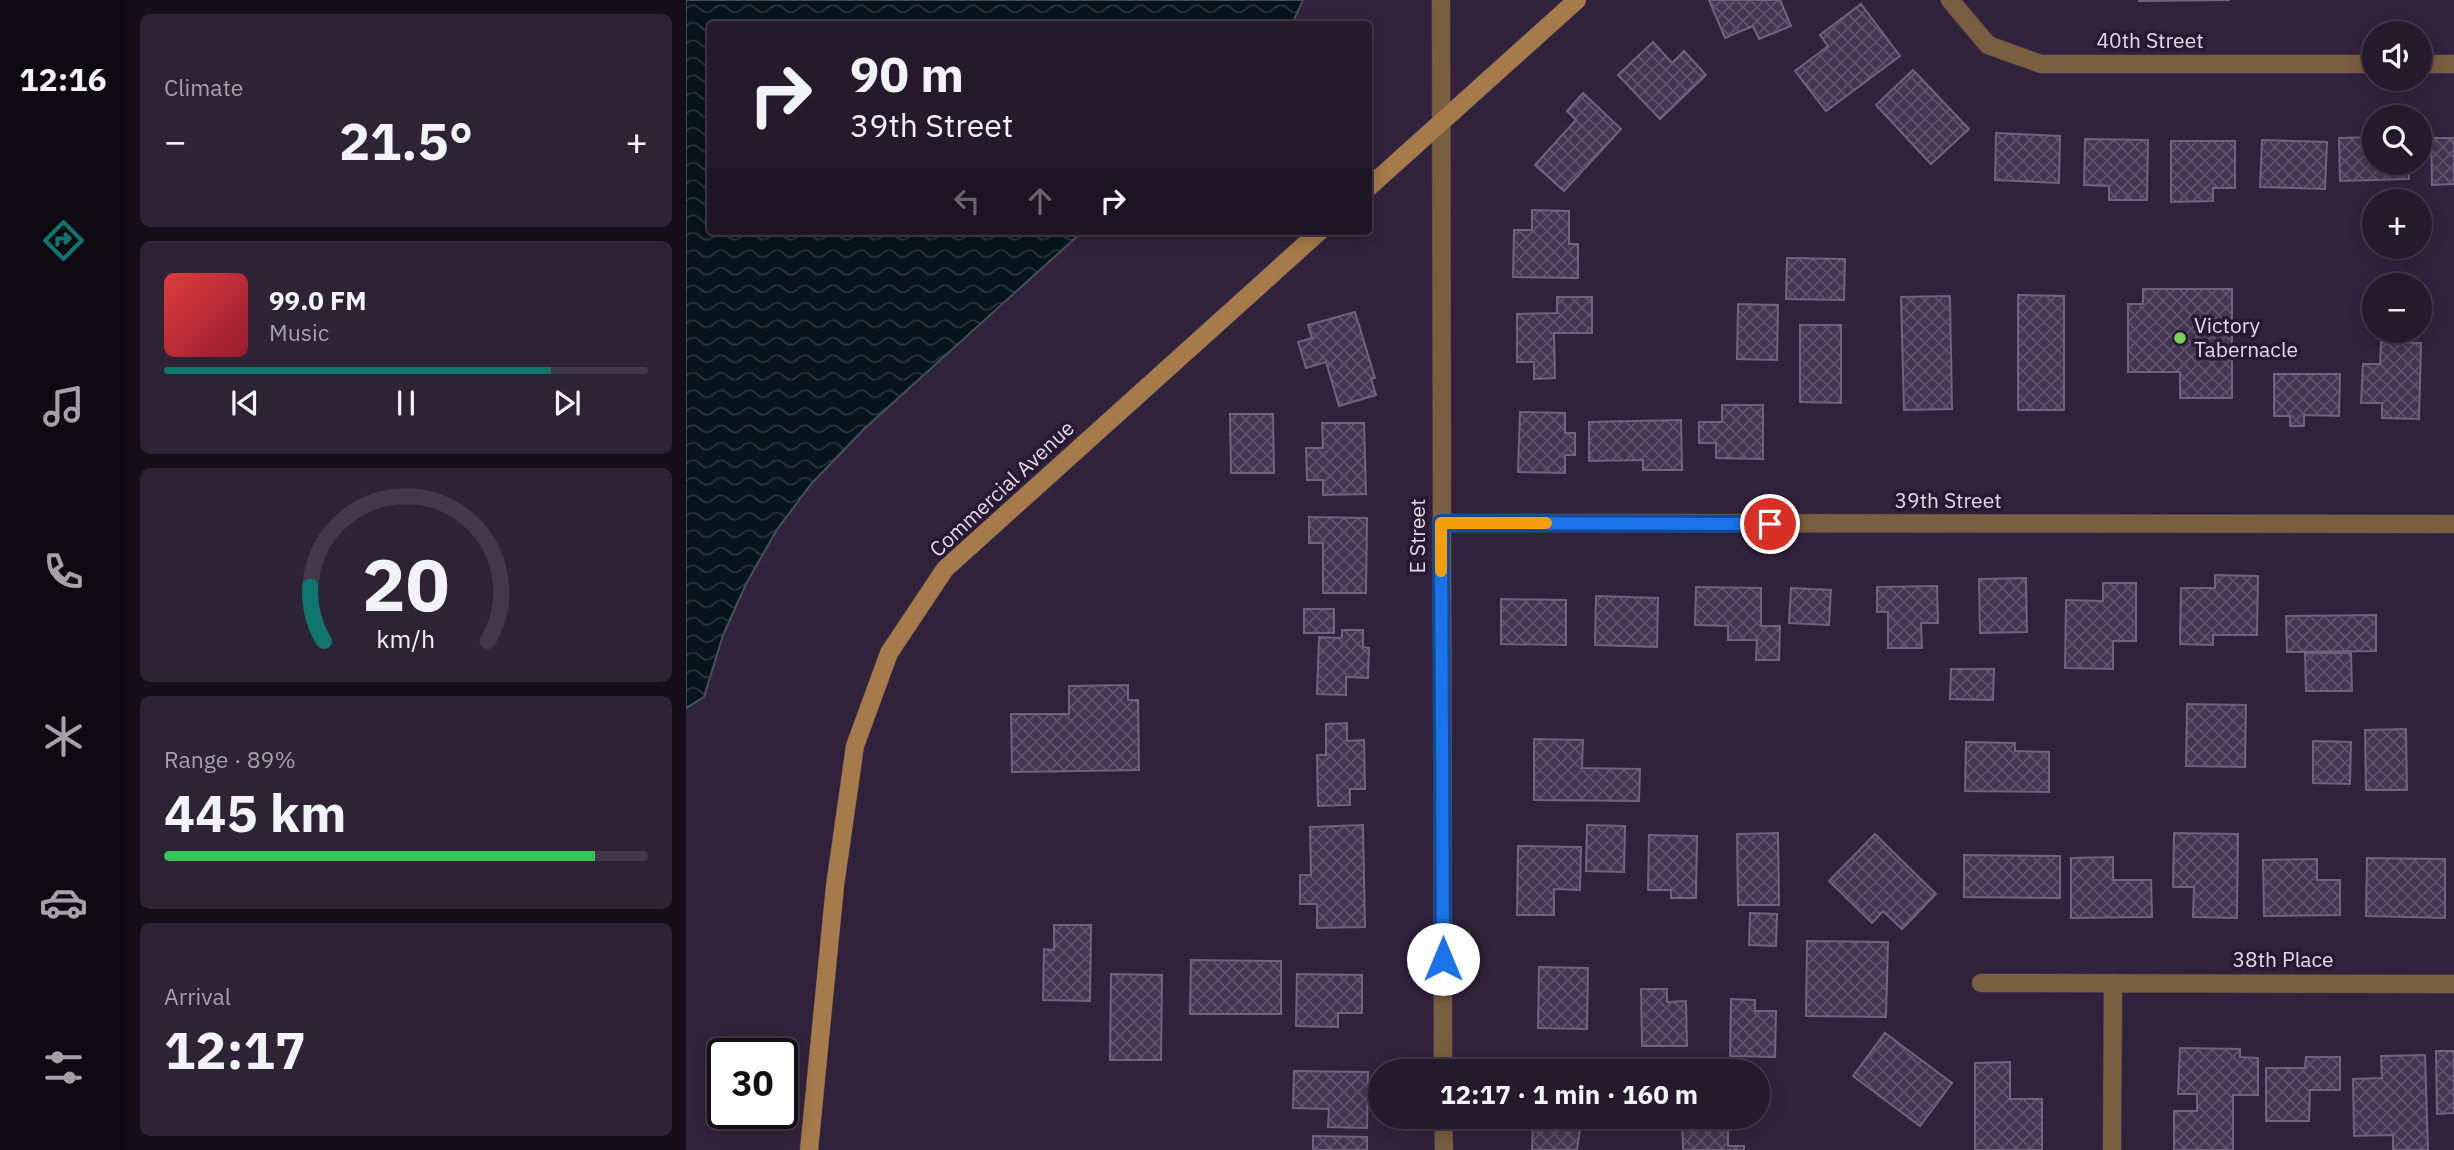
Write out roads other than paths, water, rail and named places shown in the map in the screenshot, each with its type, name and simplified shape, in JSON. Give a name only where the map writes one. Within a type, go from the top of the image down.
[{"type":"street","name":"E Street","points":[[1441,0],[1443,1059]]},
{"type":"street","points":[[1372,184],[1577,0]]},
{"type":"street","name":"40th Street","points":[[1950,0],[1987,45],[2041,64],[2362,64]]},
{"type":"street","points":[[2432,64],[2454,64]]},
{"type":"street","name":"Commercial Avenue","points":[[810,1150],[835,886],[855,746],[889,653],[946,569],[1316,235]]},
{"type":"street","name":"39th Street","points":[[1441,523],[2454,524]]},
{"type":"street","name":"38th Place","points":[[1981,983],[2454,984]]},
{"type":"street","points":[[2112,1150],[2113,983]]},
{"type":"street","points":[[1443,1129],[1444,1150]]},
{"type":"water","points":[[686,0],[1303,0],[1293,21],[707,21],[707,235],[1079,235],[864,429],[812,483],[776,531],[746,584],[723,635],[704,697],[686,708]]},
{"type":"place","name":"Victory Tabernacle","points":[[2180,338]]}]
